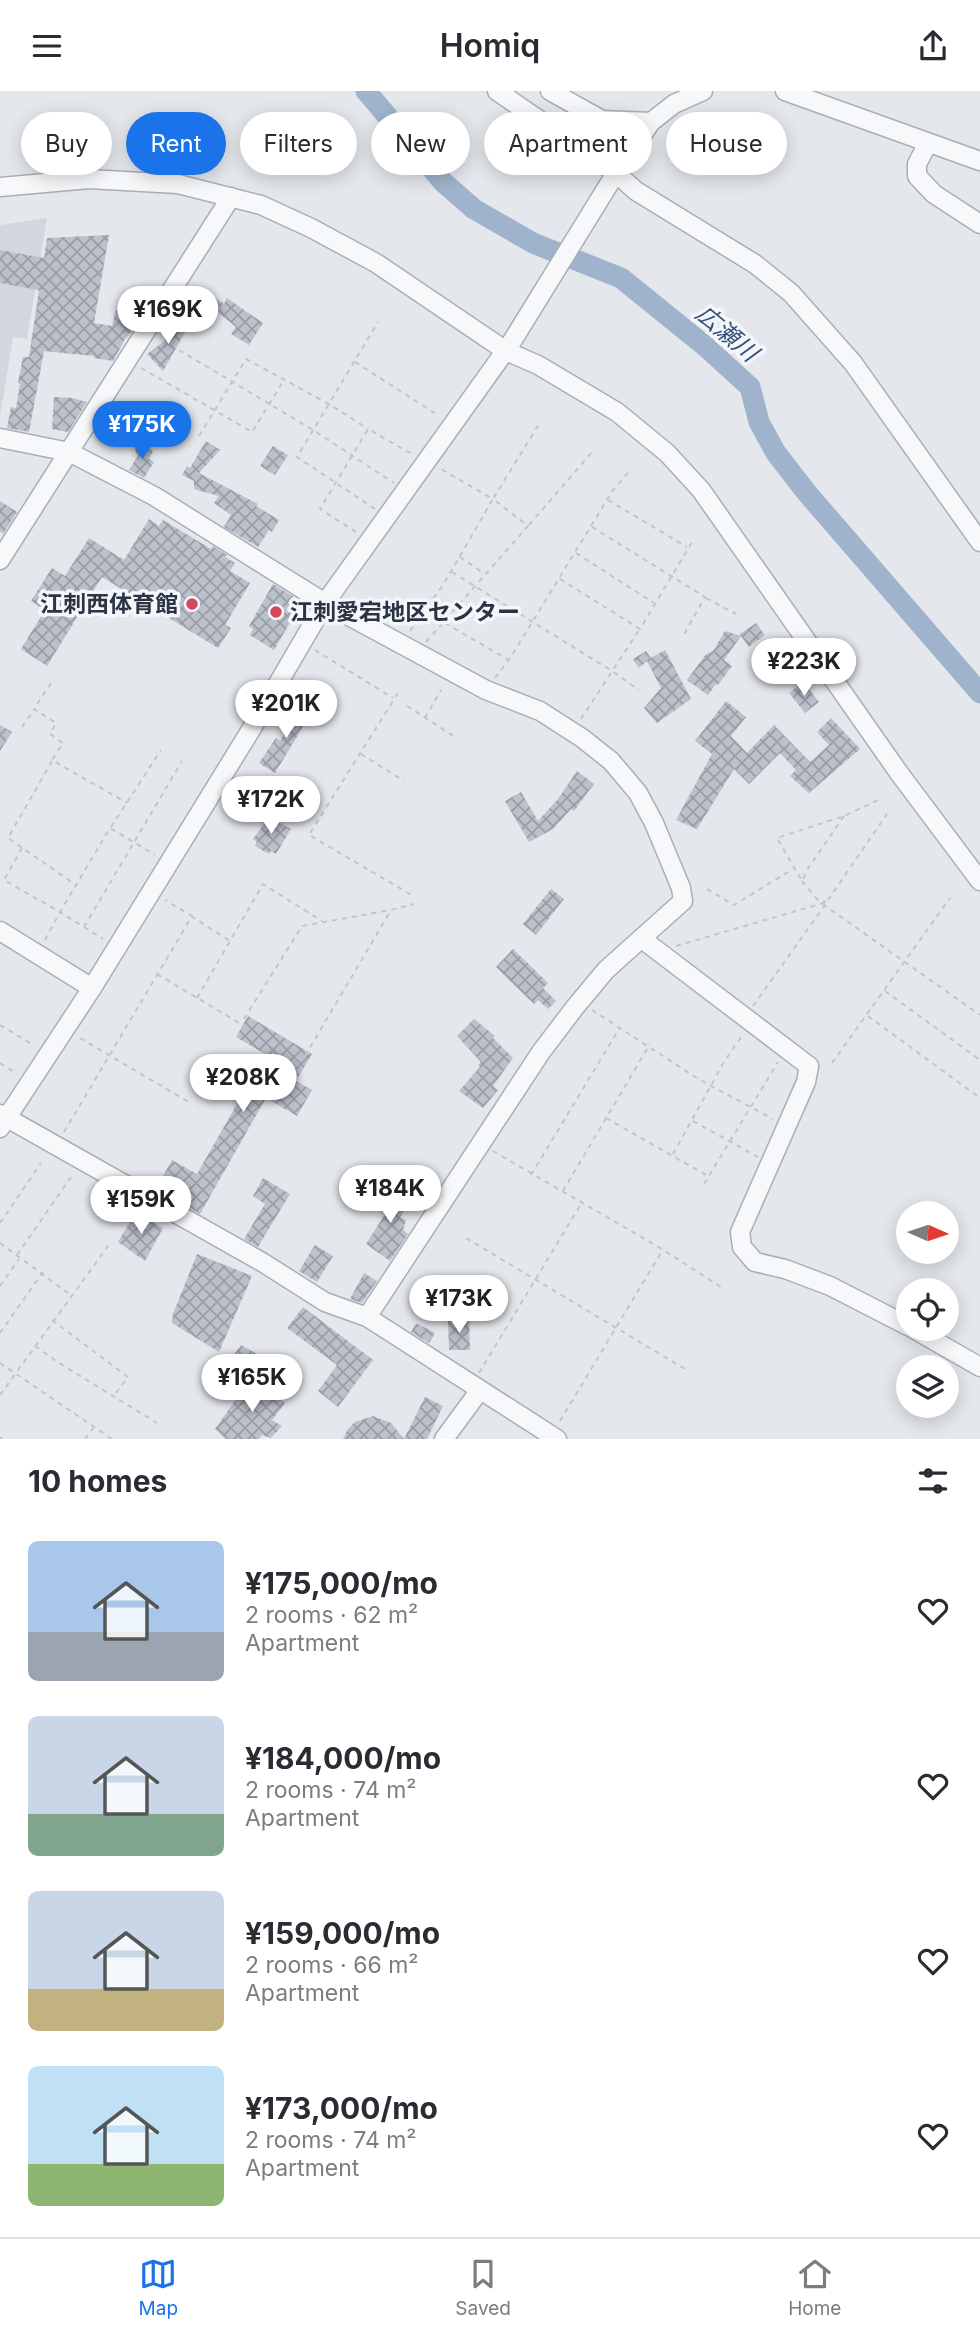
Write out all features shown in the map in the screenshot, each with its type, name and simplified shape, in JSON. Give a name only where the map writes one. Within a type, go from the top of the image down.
[{"type":"street","points":[[496,91],[526,112]]},
{"type":"street","points":[[550,91],[588,112]]},
{"type":"street","points":[[652,121],[674,104],[703,91]]},
{"type":"street","points":[[785,91],[980,161]]},
{"type":"street","points":[[928,143],[917,164],[917,176],[934,194],[980,224]]},
{"type":"street","points":[[557,1433],[367,1317],[325,1302],[262,1262],[2,1120],[49,1055],[92,988],[252,728],[325,603],[508,347],[615,175],[636,191],[755,264],[791,293],[853,363],[980,542]]},
{"type":"street","points":[[0,187],[89,179],[178,184],[261,205],[376,263],[617,412],[667,453],[701,490],[899,773],[980,881]]},
{"type":"street","points":[[0,560],[232,197]]},
{"type":"street","points":[[0,437],[69,451],[154,496],[325,603],[486,690],[540,711],[611,761],[638,793],[652,816],[681,888],[683,901],[606,970],[541,1052],[367,1317]]},
{"type":"street","points":[[0,931],[92,988]]},
{"type":"street","points":[[642,939],[809,1066],[806,1082],[740,1232],[742,1247],[755,1262],[785,1269],[830,1286],[896,1320]]},
{"type":"street","points":[[934,1341],[980,1367]]},
{"type":"street","points":[[444,1439],[478,1384]]},
{"type":"path","points":[[378,322],[297,457],[379,511]]},
{"type":"path","points":[[179,350],[313,430],[395,484]]},
{"type":"path","points":[[199,436],[246,359],[413,454]]},
{"type":"path","points":[[354,361],[436,414]]},
{"type":"path","points":[[137,365],[252,432],[285,379]]},
{"type":"path","points":[[409,648],[493,499],[539,424]]},
{"type":"path","points":[[363,537],[320,509],[368,429]]},
{"type":"path","points":[[409,648],[444,623],[593,451]]},
{"type":"path","points":[[438,468],[493,499],[528,526]]},
{"type":"path","points":[[486,690],[509,660],[607,499],[629,472]]},
{"type":"path","points":[[607,499],[688,548]]},
{"type":"path","points":[[591,526],[736,614]]},
{"type":"path","points":[[572,732],[640,629],[694,539]]},
{"type":"path","points":[[575,552],[655,603]]},
{"type":"path","points":[[460,557],[486,574]]},
{"type":"path","points":[[451,572],[639,690]]},
{"type":"path","points":[[559,579],[640,629]]},
{"type":"path","points":[[683,636],[705,597]]},
{"type":"path","points":[[444,623],[509,660]]},
{"type":"path","points":[[309,646],[394,699]]},
{"type":"path","points":[[22,727],[51,683]]},
{"type":"path","points":[[425,718],[441,690]]},
{"type":"path","points":[[398,693],[309,835],[415,897]]},
{"type":"path","points":[[407,706],[455,737]]},
{"type":"path","points":[[34,709],[56,723],[50,734],[63,743],[8,838],[76,885]]},
{"type":"path","points":[[40,948],[110,828],[161,750]]},
{"type":"path","points":[[360,753],[404,781]]},
{"type":"path","points":[[52,760],[127,803]]},
{"type":"path","points":[[83,927],[182,761]]},
{"type":"path","points":[[878,800],[844,816],[777,838],[802,881],[818,899],[980,1015]]},
{"type":"path","points":[[751,1010],[887,814]]},
{"type":"path","points":[[802,881],[844,816]]},
{"type":"path","points":[[110,828],[162,859]]},
{"type":"path","points":[[22,848],[4,880],[112,944]]},
{"type":"path","points":[[707,890],[734,905],[793,869]]},
{"type":"path","points":[[197,998],[263,884],[322,921]]},
{"type":"path","points":[[59,1140],[191,916],[162,898]]},
{"type":"path","points":[[832,1063],[950,898]]},
{"type":"path","points":[[244,1019],[302,926],[414,904]]},
{"type":"path","points":[[672,947],[826,904]]},
{"type":"path","points":[[305,1056],[391,910]]},
{"type":"path","points":[[187,913],[231,941]]},
{"type":"path","points":[[156,974],[241,1024]]},
{"type":"path","points":[[885,991],[980,1060]]},
{"type":"path","points":[[585,1005],[700,1080],[780,1123]]},
{"type":"path","points":[[867,1015],[980,1098]]},
{"type":"path","points":[[0,1025],[49,1055]]},
{"type":"path","points":[[673,1154],[724,1062],[748,1026]]},
{"type":"path","points":[[531,1175],[619,1028]]},
{"type":"path","points":[[80,1038],[192,1104]]},
{"type":"path","points":[[562,1192],[650,1044]]},
{"type":"path","points":[[704,1184],[779,1060]]},
{"type":"path","points":[[605,1117],[709,1176]]},
{"type":"path","points":[[692,1120],[764,1161]]},
{"type":"path","points":[[486,1147],[721,1287]]},
{"type":"path","points":[[0,1223],[41,1163]]},
{"type":"path","points":[[0,1286],[71,1177]]},
{"type":"path","points":[[478,1384],[581,1203]]},
{"type":"path","points":[[466,1238],[685,1369]]},
{"type":"path","points":[[0,1395],[111,1242]]},
{"type":"path","points":[[0,1243],[72,1296]]},
{"type":"path","points":[[557,1433],[662,1251]]},
{"type":"path","points":[[0,1333],[43,1272]]},
{"type":"path","points":[[52,1319],[128,1377],[113,1397]]},
{"type":"path","points":[[35,1346],[157,1423]]},
{"type":"path","points":[[0,1363],[112,1439]]},
{"type":"path","points":[[85,1439],[93,1427]]},
{"type":"shaded area","points":[[47,218],[27,339],[13,337],[0,417],[0,225]]},
{"type":"building","points":[[109,235],[94,323],[112,326],[116,310],[135,313],[132,331],[113,361],[94,356],[44,351],[29,432],[7,428],[11,407],[16,408],[23,357],[29,357],[39,290],[0,283],[0,250],[44,258],[47,238]]},
{"type":"building","points":[[199,287],[224,304],[227,298],[263,323],[249,345],[231,334],[236,327],[210,306],[205,313],[191,302]]},
{"type":"building","points":[[179,320],[188,327],[163,371],[147,354],[166,340],[164,339]]},
{"type":"building","points":[[54,397],[87,402],[68,432],[52,429]]},
{"type":"building","points":[[206,441],[220,450],[199,473],[258,504],[256,506],[279,520],[258,547],[224,527],[231,515],[214,503],[219,496],[194,489],[194,481],[182,475],[187,466],[190,468]]},
{"type":"building","points":[[140,443],[153,451],[149,459],[154,462],[144,478],[129,470],[138,456],[135,450]]},
{"type":"building","points":[[273,446],[288,455],[275,475],[260,466]]},
{"type":"building","points":[[0,501],[17,512],[3,534],[0,531]]},
{"type":"building","name":"江刺西体育館","points":[[149,519],[159,526],[163,520],[211,549],[213,546],[235,563],[230,571],[250,583],[225,625],[231,628],[218,648],[102,577],[47,666],[21,649],[45,610],[31,601],[52,568],[65,576],[89,538],[124,560]]},
{"type":"building","name":"江刺愛宕地区センター","points":[[273,584],[302,602],[274,650],[250,635],[253,629],[249,626]]},
{"type":"building","points":[[756,623],[765,635],[749,647],[740,634]]},
{"type":"building","points":[[725,631],[741,636],[724,660],[732,666],[708,695],[687,680],[706,654],[713,651]]},
{"type":"building","points":[[665,650],[691,699],[657,723],[644,708],[661,688],[647,661],[639,668],[633,659],[646,651],[651,658]]},
{"type":"building","points":[[803,682],[819,702],[805,713],[789,693]]},
{"type":"building","points":[[726,701],[746,717],[731,736],[747,753],[774,725],[810,762],[829,745],[817,732],[831,718],[860,749],[809,793],[790,776],[796,770],[780,753],[749,784],[734,769],[697,829],[676,820],[712,754],[695,741]]},
{"type":"building","points":[[302,703],[313,710],[275,773],[259,763],[276,738],[280,741]]},
{"type":"building","points":[[0,725],[12,732],[0,751]]},
{"type":"building","points":[[577,771],[594,784],[574,811],[571,809],[553,829],[529,842],[505,801],[521,792],[538,821],[558,799]]},
{"type":"building","points":[[269,817],[291,829],[276,854],[271,851],[269,854],[255,846],[257,842],[253,839]]},
{"type":"building","points":[[551,889],[564,899],[536,935],[523,924]]},
{"type":"building","points":[[513,949],[548,983],[543,988],[556,1001],[548,1009],[538,1000],[534,1004],[496,967]]},
{"type":"building","points":[[248,1016],[312,1054],[296,1081],[312,1090],[297,1116],[266,1098],[200,1214],[156,1189],[172,1160],[197,1174],[238,1102],[218,1091],[225,1080],[250,1095],[272,1058],[236,1037]]},
{"type":"building","points":[[474,1019],[495,1036],[493,1038],[513,1058],[493,1086],[498,1090],[483,1108],[459,1091],[480,1067],[478,1065],[481,1062],[457,1036]]},
{"type":"building","points":[[263,1178],[290,1194],[258,1247],[244,1239],[265,1204],[253,1196]]},
{"type":"building","points":[[383,1185],[410,1202],[400,1217],[406,1220],[403,1230],[408,1234],[390,1261],[366,1244],[391,1205],[376,1196]]},
{"type":"building","points":[[136,1212],[163,1228],[145,1261],[118,1242]]},
{"type":"building","points":[[315,1245],[333,1256],[317,1282],[299,1271]]},
{"type":"building","points":[[197,1254],[252,1276],[219,1352],[172,1323],[173,1314]]},
{"type":"building","points":[[364,1273],[377,1281],[362,1303],[350,1299]]},
{"type":"building","points":[[303,1307],[373,1360],[338,1407],[318,1391],[337,1365],[287,1328]]},
{"type":"building","points":[[469,1319],[470,1350],[449,1350],[448,1320]]},
{"type":"building","points":[[416,1323],[435,1333],[429,1343],[411,1332]]},
{"type":"building","points":[[241,1345],[257,1354],[243,1375],[227,1364]]},
{"type":"building","points":[[251,1378],[285,1403],[272,1420],[282,1426],[271,1438],[262,1435],[259,1439],[226,1439],[215,1429]]},
{"type":"building","points":[[425,1397],[443,1406],[427,1439],[404,1439]]},
{"type":"building","points":[[373,1416],[391,1423],[404,1439],[343,1439],[355,1422]]},
{"type":"waterway","name":"広瀬川","points":[[366,91],[443,182],[474,209],[533,243],[621,278],[705,346],[750,387],[759,422],[776,453],[807,493],[980,693]]},
{"type":"place","name":"江刺西体育館","points":[[192,604]]},
{"type":"place","name":"江刺愛宕地区センター","points":[[276,612]]}]
